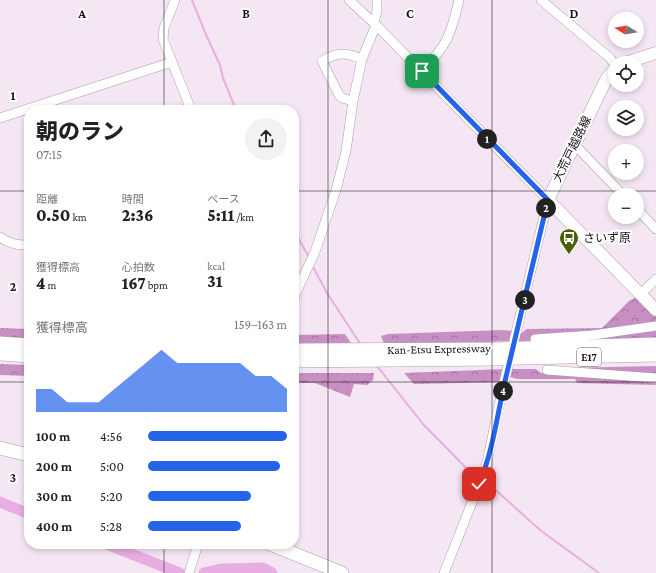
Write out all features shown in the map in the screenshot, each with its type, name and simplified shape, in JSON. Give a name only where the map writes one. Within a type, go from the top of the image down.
[{"type":"highway","points":[[0,343],[24,345]]},
{"type":"highway","name":"Kan-Etsu Expressway","points":[[299,350],[360,355],[498,354],[656,344]]},
{"type":"highway","name":"Kan-Etsu Expressway","points":[[523,353],[656,355]]},
{"type":"highway","points":[[0,354],[24,356]]},
{"type":"highway","name":"Kan-Etsu Expressway","points":[[299,361],[360,355]]},
{"type":"highway","points":[[0,448],[24,454]]},
{"type":"highway","points":[[282,549],[342,573]]},
{"type":"main road","points":[[644,57],[656,53]]},
{"type":"main road","name":"大荒戸越路線","points":[[548,200],[608,77]]},
{"type":"main road","points":[[548,200],[656,310]]},
{"type":"street","points":[[175,0],[167,20],[163,33],[163,39],[189,105]]},
{"type":"street","points":[[349,0],[422,71],[548,200],[504,382],[486,467],[444,573]]},
{"type":"street","points":[[299,286],[315,252],[336,190],[346,151],[353,101],[362,59],[375,24],[377,0]]},
{"type":"street","points":[[422,71],[445,44],[454,22],[459,0]]},
{"type":"street","points":[[541,0],[608,56]]},
{"type":"street","points":[[353,101],[342,98],[339,95],[322,61],[331,56],[342,53],[348,53],[362,59]]},
{"type":"street","points":[[40,105],[172,62]]},
{"type":"street","points":[[0,118],[24,110]]},
{"type":"street","points":[[574,144],[616,188]]},
{"type":"street","points":[[644,216],[656,229]]},
{"type":"street","points":[[0,236],[17,245],[24,245]]},
{"type":"street","points":[[640,294],[656,279]]},
{"type":"street","points":[[535,339],[593,335],[656,326]]},
{"type":"street","points":[[547,370],[656,378]]},
{"type":"street","points":[[189,573],[196,549]]},
{"type":"green space","points":[[636,297],[656,316],[656,322],[535,342],[518,342],[520,334],[527,329],[602,328],[629,301]]},
{"type":"green space","points":[[0,328],[24,329],[24,340],[0,338]]},
{"type":"green space","points":[[656,329],[656,340],[562,343]]},
{"type":"green space","points":[[503,330],[513,331],[511,341],[385,346],[381,336],[388,334]]},
{"type":"green space","points":[[345,334],[353,346],[299,346],[299,335]]},
{"type":"green space","points":[[0,364],[24,365],[24,376],[0,375]]},
{"type":"green space","points":[[656,366],[656,376],[563,368]]},
{"type":"green space","points":[[504,369],[501,382],[414,384],[404,373]]},
{"type":"green space","points":[[512,369],[536,369],[541,373],[656,382],[656,385],[577,383],[575,379],[517,379],[510,377]]},
{"type":"green space","points":[[299,373],[374,373],[373,380],[367,385],[354,384],[350,397],[315,383],[299,383]]},
{"type":"waterway","points":[[192,0],[220,65],[223,78],[234,105]]},
{"type":"waterway","points":[[299,240],[309,257]]},
{"type":"waterway","points":[[312,265],[327,293],[361,345]]},
{"type":"waterway","points":[[377,366],[423,424],[477,479]]},
{"type":"waterway","points":[[482,483],[489,484],[540,530],[599,573]]},
{"type":"waterway","points":[[0,502],[24,512]]},
{"type":"waterway","points":[[119,549],[180,573]]},
{"type":"waterway","points":[[204,573],[221,569],[263,568],[272,573]]},
{"type":"place","name":"さいず原","points":[[569,255]]},
{"type":"route","points":[[422,71],[548,200],[504,382],[492,446],[479,484]]}]
